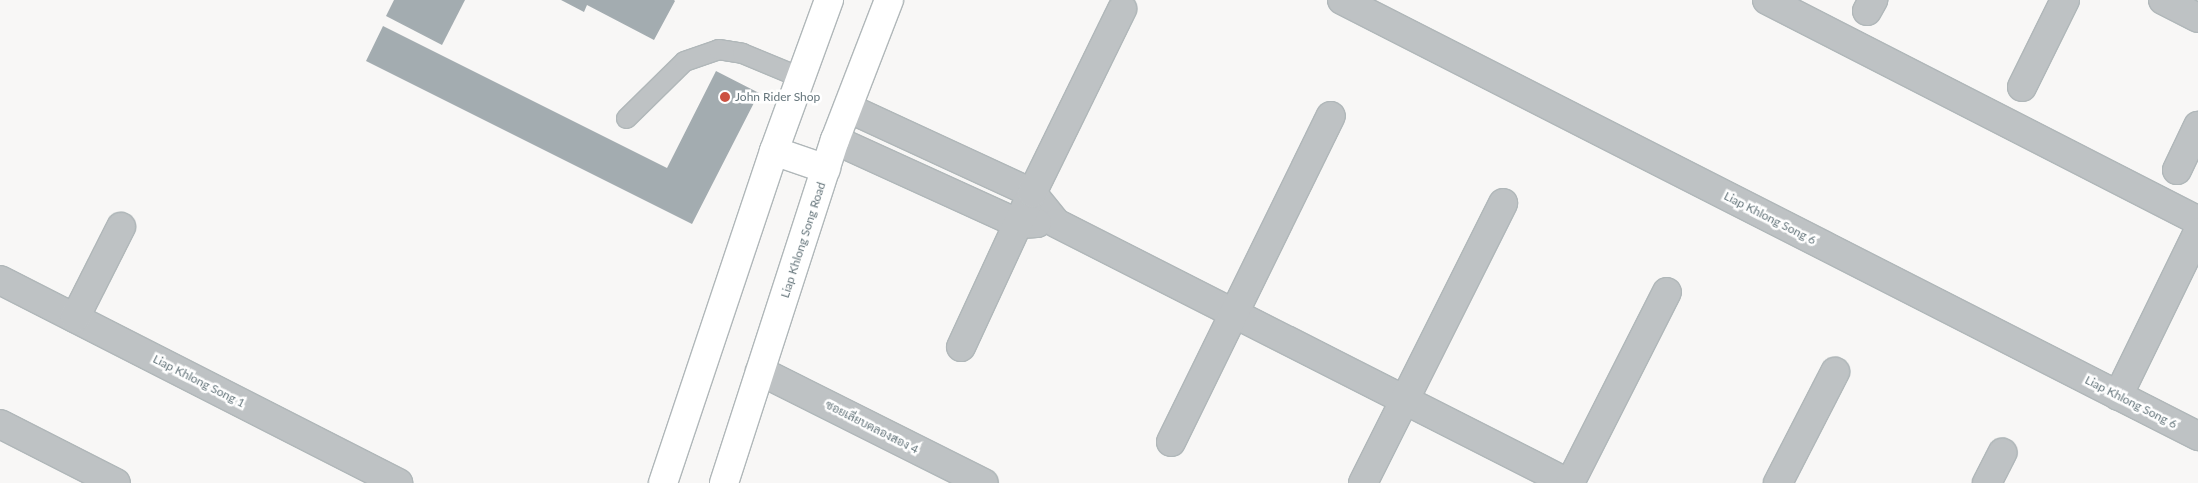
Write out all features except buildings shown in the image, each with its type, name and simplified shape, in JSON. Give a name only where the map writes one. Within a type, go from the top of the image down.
[{"type":"main road","points":[[664,483],[774,150],[829,0]]},
{"type":"main road","name":"Liap Khlong Song Road","points":[[724,483],[835,140],[889,0]]},
{"type":"main road","points":[[774,150],[826,169]]},
{"type":"street","name":"Liap Khlong Song 6","points":[[1342,0],[2198,436]]},
{"type":"street","points":[[1766,0],[2198,222]]},
{"type":"street","points":[[2022,88],[2065,0]]},
{"type":"street","points":[[2163,0],[2198,18]]},
{"type":"street","points":[[961,347],[1032,193],[1122,9]]},
{"type":"street","points":[[848,108],[1032,193],[1056,223],[1405,398],[1569,483],[1666,292]]},
{"type":"street","points":[[1171,442],[1331,116]]},
{"type":"street","points":[[2177,170],[2198,126]]},
{"type":"street","points":[[835,140],[1019,224],[1056,223]]},
{"type":"street","points":[[1363,483],[1503,203]]},
{"type":"street","points":[[75,318],[121,227]]},
{"type":"street","points":[[2118,396],[2198,232]]},
{"type":"street","name":"Liap Khlong Song 1","points":[[0,280],[398,483]]},
{"type":"street","name":"ซอยเลียบคลองสอง 4","points":[[760,370],[984,483]]},
{"type":"street","points":[[1778,483],[1835,372]]},
{"type":"street","points":[[0,424],[116,483]]},
{"type":"street","points":[[1987,483],[2002,453]]},
{"type":"lane","points":[[626,118],[684,61],[718,49],[742,53],[800,77]]},
{"type":"place","name":"John Rider Shop","points":[[725,97]]}]
